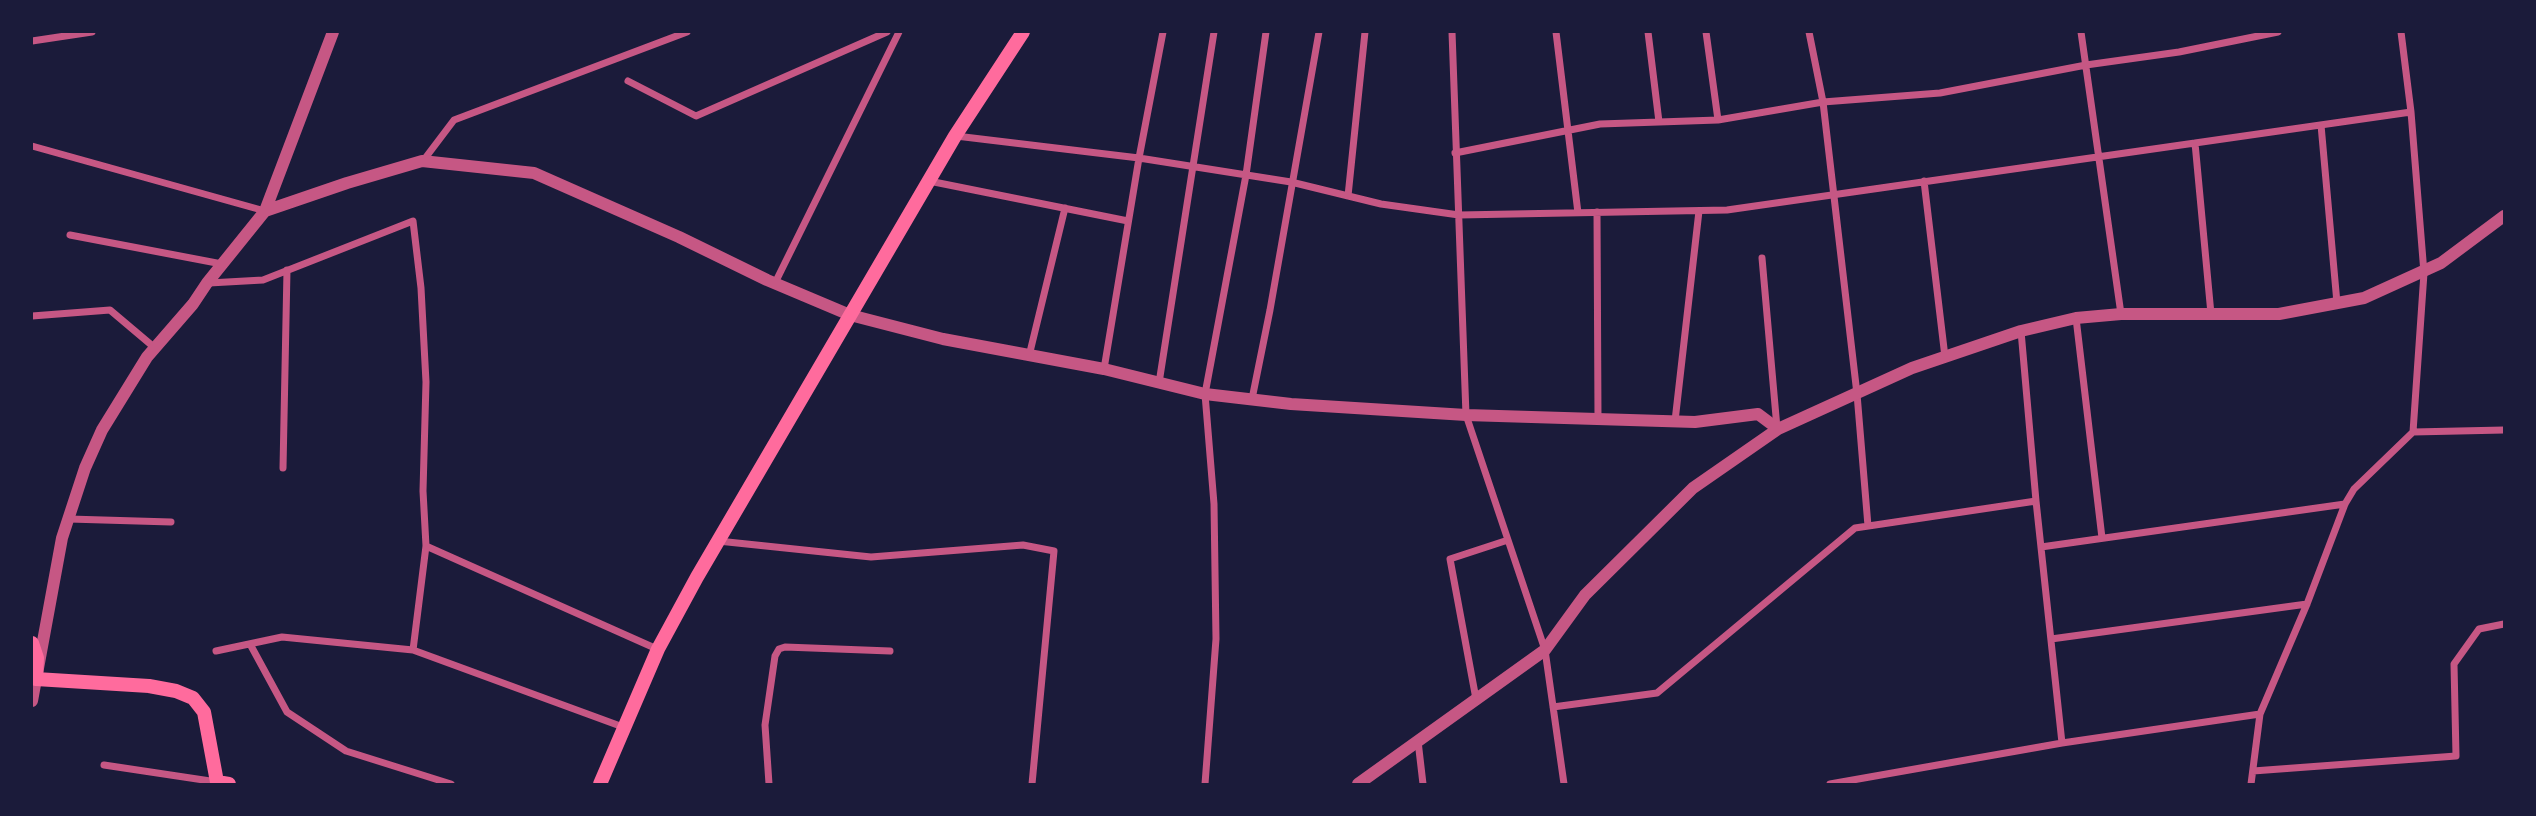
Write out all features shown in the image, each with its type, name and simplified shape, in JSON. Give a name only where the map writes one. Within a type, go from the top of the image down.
[{"type":"main road","points":[[600,785],[658,649],[718,541],[929,181],[1023,32]]},
{"type":"main road","points":[[32,643],[37,658],[36,679],[149,686],[176,691],[193,698],[204,712],[223,783]]},
{"type":"street","points":[[32,41],[92,32]]},
{"type":"street","points":[[32,701],[62,538],[85,468],[102,430],[155,348],[265,211],[333,32]]},
{"type":"street","points":[[422,161],[454,120],[687,32]]},
{"type":"street","points":[[628,81],[696,116],[887,32]]},
{"type":"street","points":[[775,283],[899,32]]},
{"type":"street","points":[[1104,369],[1163,32]]},
{"type":"street","points":[[1158,383],[1214,32]]},
{"type":"street","points":[[1205,785],[1216,639],[1214,504],[1205,394],[1246,175],[1266,32]]},
{"type":"street","points":[[1252,399],[1319,32]]},
{"type":"street","points":[[1348,196],[1365,32]]},
{"type":"street","points":[[1452,32],[1466,415],[1545,650],[1564,785]]},
{"type":"street","points":[[1556,32],[1578,213]]},
{"type":"street","points":[[1648,32],[1659,122]]},
{"type":"street","points":[[1706,32],[1718,120]]},
{"type":"street","points":[[1809,32],[1823,102],[1857,394],[1868,526]]},
{"type":"street","points":[[2081,32],[2121,314]]},
{"type":"street","points":[[1455,153],[1600,124],[1718,120],[1823,102],[1940,93],[2278,32]]},
{"type":"street","points":[[2251,785],[2260,714],[2307,604],[2345,504],[2354,489],[2413,432],[2424,272],[2402,32]]},
{"type":"street","points":[[956,136],[1139,158],[1291,182],[1381,204],[1460,215],[1727,210],[2411,112]]},
{"type":"street","points":[[2321,125],[2337,303]]},
{"type":"street","points":[[2195,143],[2211,314]]},
{"type":"street","points":[[32,146],[265,211],[422,161],[534,173],[850,315],[943,340],[1104,369],[1205,394],[1291,404],[1466,415],[1695,422],[1758,414],[1777,429]]},
{"type":"street","points":[[929,181],[1128,221]]},
{"type":"street","points":[[1924,181],[1945,357]]},
{"type":"street","points":[[1029,356],[1065,208]]},
{"type":"street","points":[[1675,421],[1699,211]]},
{"type":"street","points":[[1597,212],[1598,419]]},
{"type":"street","points":[[1358,785],[1545,650],[1586,595],[1693,488],[1777,429],[1912,368],[2021,331],[2076,318],[2121,314],[2279,314],[2364,298],[2441,263],[2504,216]]},
{"type":"street","points":[[207,283],[263,280],[414,220],[426,382],[423,491],[426,545],[413,650]]},
{"type":"street","points":[[71,235],[222,264]]},
{"type":"street","points":[[1762,258],[1777,429]]},
{"type":"street","points":[[283,468],[287,270]]},
{"type":"street","points":[[32,316],[110,310],[155,348]]},
{"type":"street","points":[[2076,318],[2102,538]]},
{"type":"street","points":[[2021,331],[2062,743]]},
{"type":"street","points":[[2413,432],[2504,430]]},
{"type":"street","points":[[1553,708],[1657,693],[1855,527],[2036,500]]},
{"type":"street","points":[[2041,547],[2345,504]]},
{"type":"street","points":[[69,519],[171,522]]},
{"type":"street","points":[[1476,700],[1450,559],[1508,540]]},
{"type":"street","points":[[718,541],[871,557],[1023,545],[1054,551],[1032,785]]},
{"type":"street","points":[[426,545],[658,649]]},
{"type":"street","points":[[2051,639],[2307,604]]},
{"type":"street","points":[[2253,771],[2456,756],[2454,664],[2479,629],[2504,624]]},
{"type":"street","points":[[216,651],[282,637],[413,650],[623,727]]},
{"type":"street","points":[[250,644],[287,712],[346,751],[451,785]]},
{"type":"street","points":[[769,785],[765,724],[775,656],[779,649],[785,647],[890,651]]},
{"type":"street","points":[[1830,785],[2062,743],[2260,714]]},
{"type":"street","points":[[1418,741],[1423,785]]},
{"type":"street","points":[[104,765],[223,783]]}]
